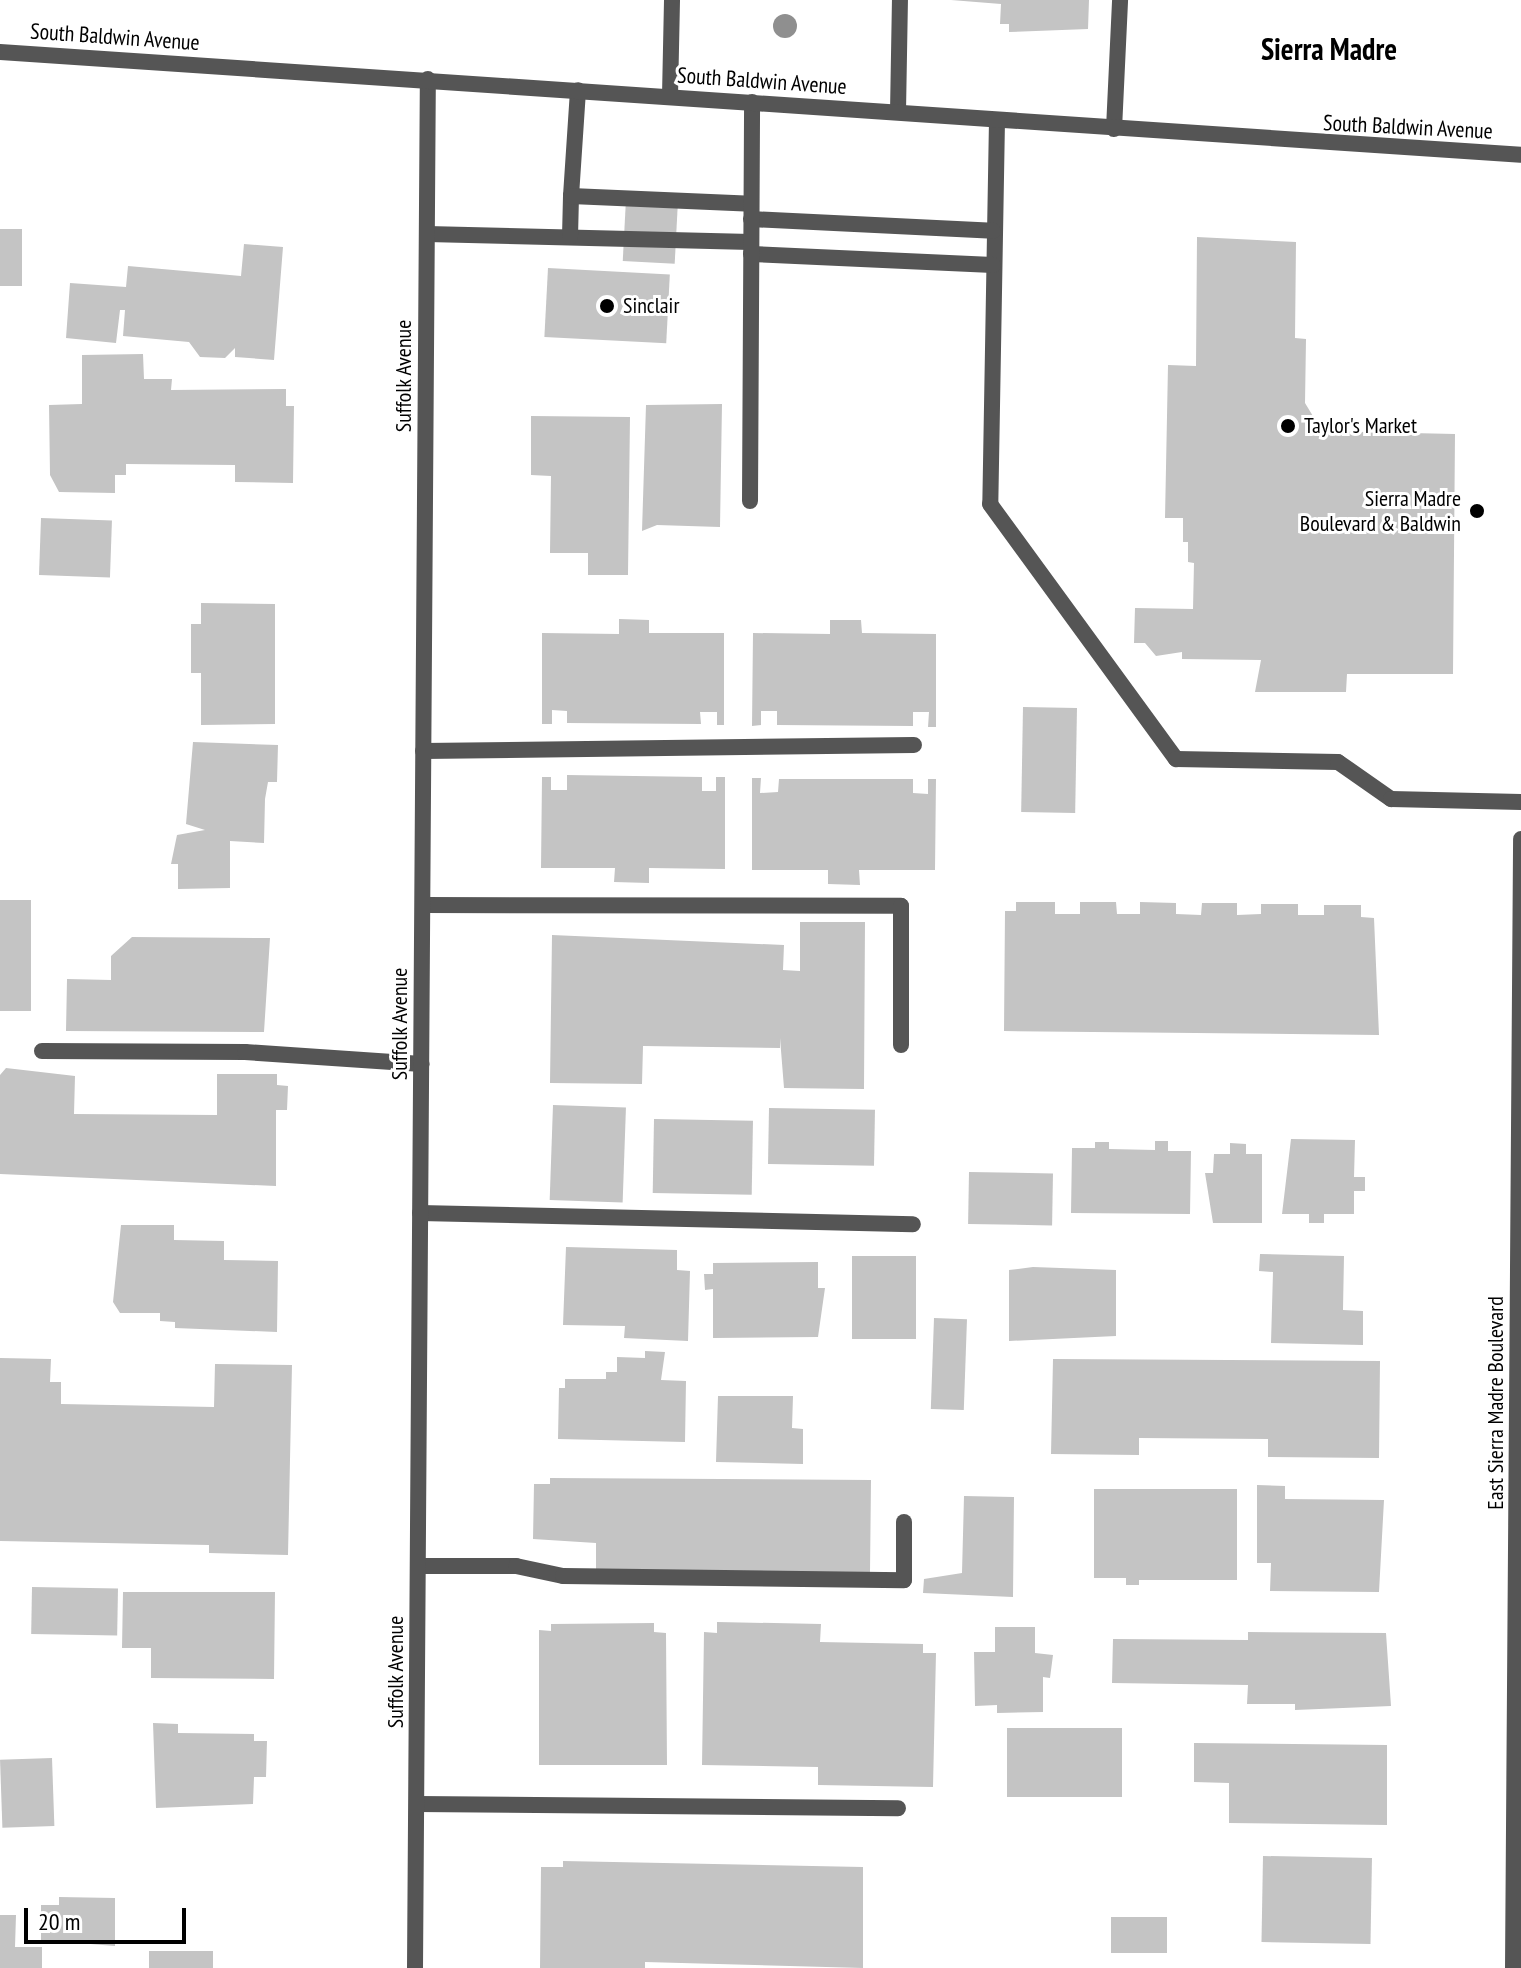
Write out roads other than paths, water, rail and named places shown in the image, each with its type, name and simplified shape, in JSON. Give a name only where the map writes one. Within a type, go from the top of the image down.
[{"type":"street","points":[[670,96],[672,0]]},
{"type":"street","points":[[898,112],[900,0]]},
{"type":"street","points":[[1114,129],[1120,0]]},
{"type":"street","name":"South Baldwin Avenue","points":[[0,52],[1521,155]]},
{"type":"street","name":"Suffolk Avenue","points":[[415,1968],[428,79]]},
{"type":"street","points":[[570,237],[578,90]]},
{"type":"street","points":[[750,501],[752,102]]},
{"type":"street","points":[[997,120],[990,504],[1176,759],[1338,762],[1391,799],[1521,802]]},
{"type":"street","points":[[571,196],[993,231]]},
{"type":"street","points":[[427,234],[570,237],[993,265]]},
{"type":"street","points":[[423,751],[914,745]]},
{"type":"street","name":"East Sierra Madre Boulevard","points":[[1513,1968],[1521,839]]},
{"type":"street","points":[[423,905],[901,906],[901,1045]]},
{"type":"street","points":[[42,1051],[245,1052],[422,1064]]},
{"type":"street","points":[[420,1213],[913,1224]]},
{"type":"street","points":[[418,1566],[516,1566],[563,1576],[904,1580],[904,1522]]},
{"type":"street","points":[[417,1804],[898,1808]]},
{"type":"place","name":"Sinclair","points":[[607,306]]},
{"type":"place","name":"Taylor's Market","points":[[1288,426]]},
{"type":"place","name":"Sierra Madre Boulevard & Baldwin","points":[[1477,511]]},
{"type":"district","name":"Sierra Madre","points":[[1329,49]]}]
